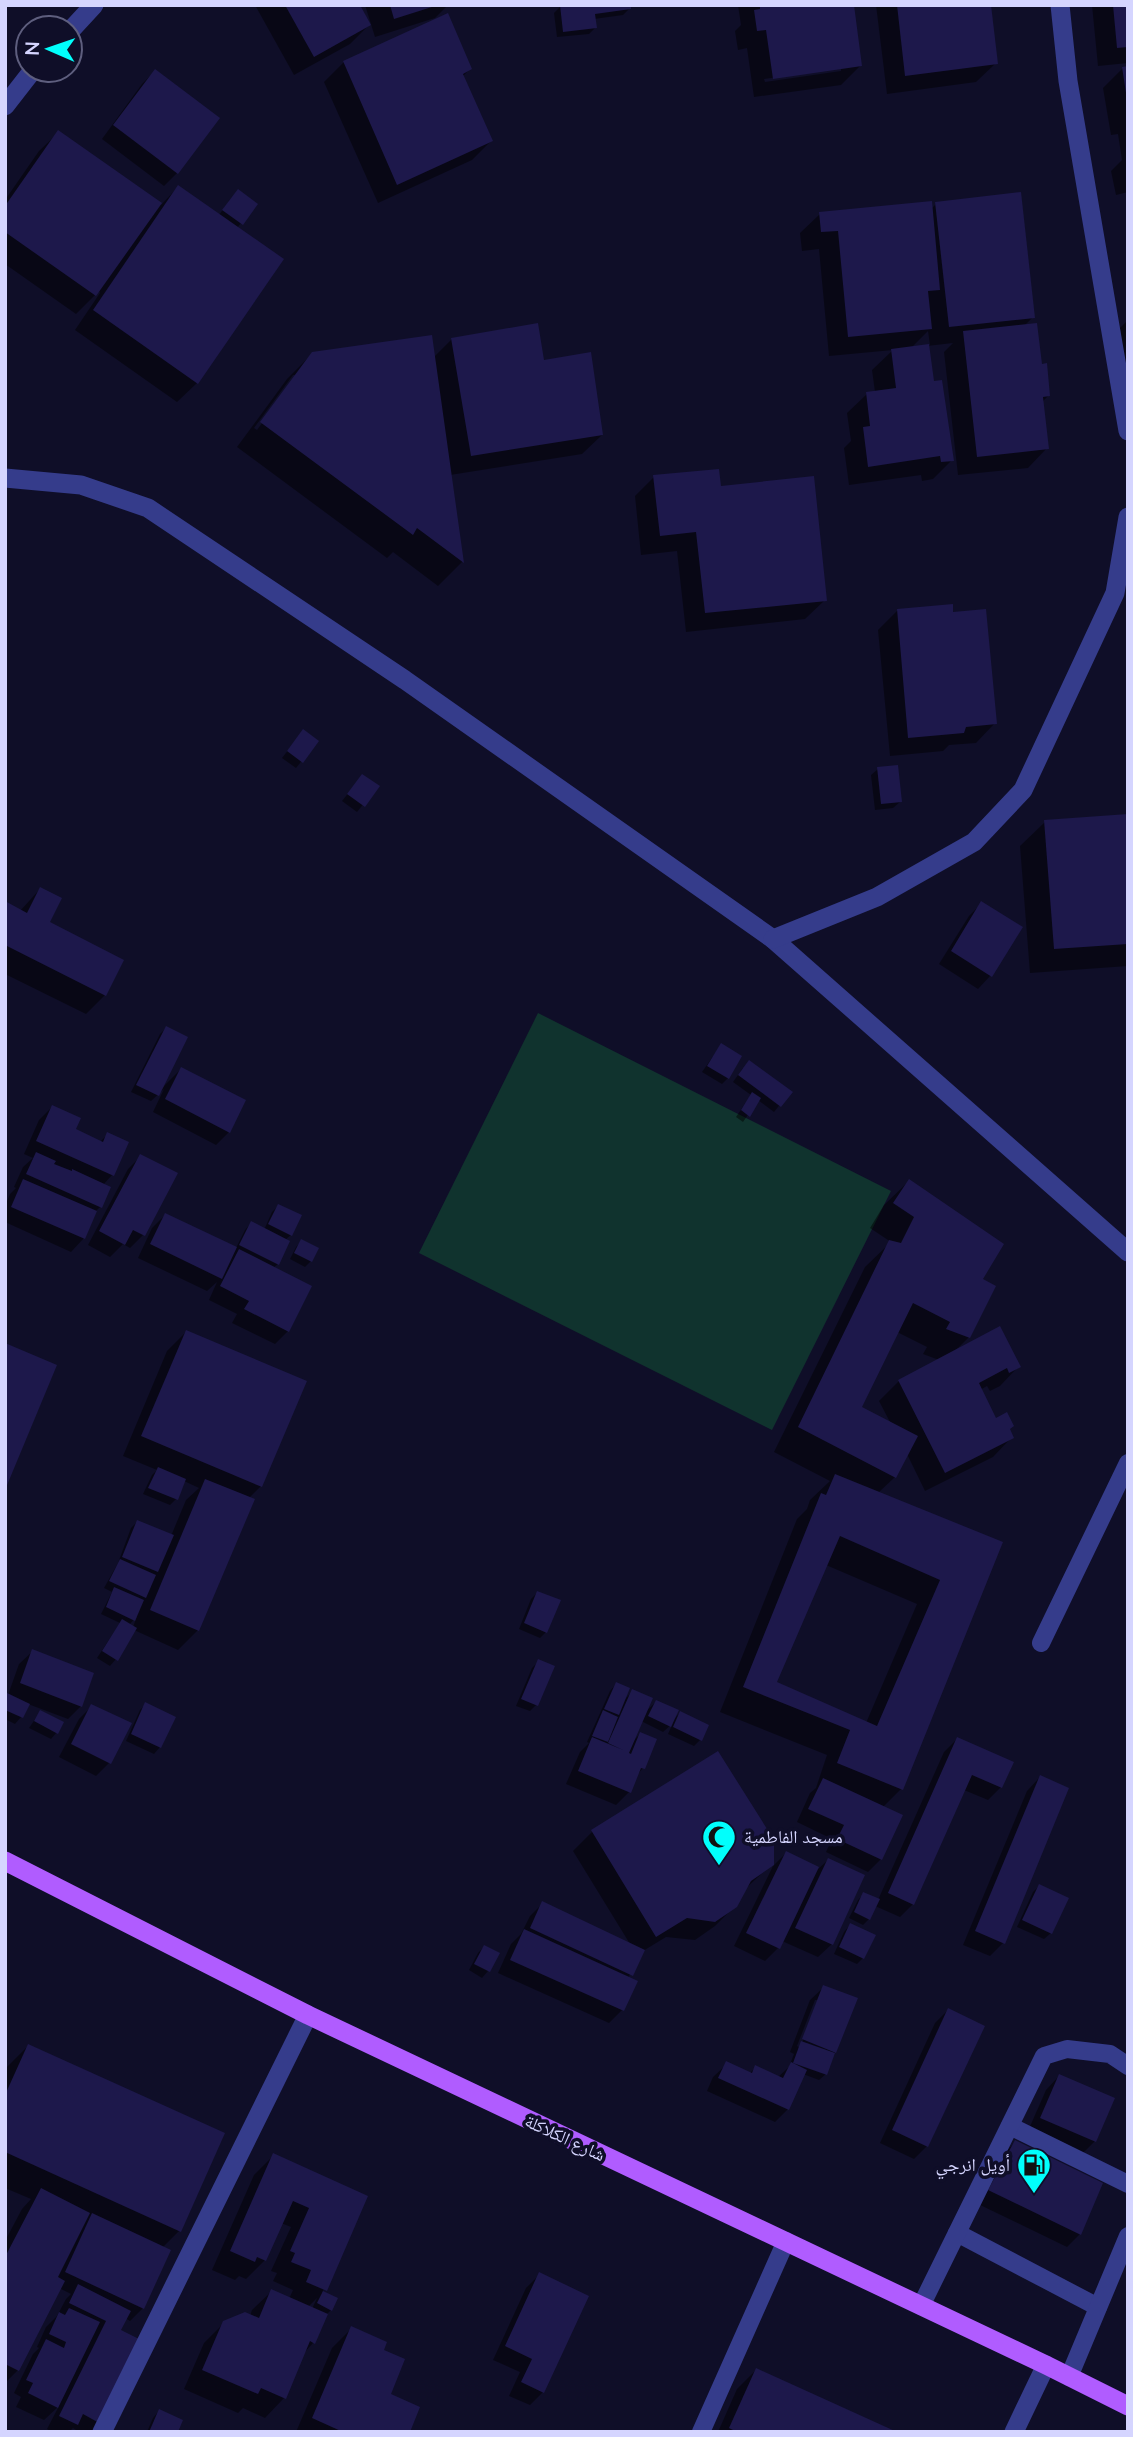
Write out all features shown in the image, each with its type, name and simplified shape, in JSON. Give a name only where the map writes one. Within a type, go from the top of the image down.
[{"type":"main road","name":"شارع الكلاكلة","points":[[5,1861],[308,2015],[1128,2406]]},
{"type":"street","points":[[1060,5],[1068,80],[1128,431]]},
{"type":"street","points":[[5,106],[22,84]]},
{"type":"street","points":[[5,478],[81,485],[148,508],[405,680],[773,939],[1128,1252]]},
{"type":"street","points":[[773,939],[877,897],[974,842],[1023,790],[1121,597],[1128,517]]},
{"type":"street","points":[[102,2432],[308,2015]]},
{"type":"street","points":[[1014,2432],[1046,2365]]},
{"type":"lane","points":[[1041,1643],[1128,1463]]},
{"type":"lane","points":[[921,2306],[1044,2056],[1067,2049],[1110,2054],[1128,2066]]},
{"type":"lane","points":[[1010,2126],[1128,2184]]},
{"type":"lane","points":[[957,2234],[1098,2307]]},
{"type":"lane","points":[[1069,2377],[1128,2236]]},
{"type":"lane","points":[[701,2432],[786,2241]]},
{"type":"green space","points":[[538,1013],[891,1191],[772,1430],[419,1253]]},
{"type":"building","points":[[285,5],[360,5],[371,25],[314,57]]},
{"type":"building","points":[[390,5],[435,5],[435,6],[394,19]]},
{"type":"building","points":[[560,5],[631,5],[631,9],[595,14],[597,28],[563,32]]},
{"type":"building","points":[[760,5],[854,5],[862,66],[773,79],[766,30],[757,31],[754,10],[760,9]]},
{"type":"building","points":[[897,5],[991,5],[998,64],[905,76]]},
{"type":"building","points":[[1113,5],[1128,5],[1128,47],[1117,48]]},
{"type":"building","points":[[448,13],[472,69],[463,74],[493,141],[397,185],[343,61]]},
{"type":"building","points":[[1128,66],[1128,93],[1126,93],[1122,67]]},
{"type":"building","points":[[155,69],[220,118],[178,174],[113,125]]},
{"type":"building","points":[[58,130],[162,203],[96,296],[5,232],[5,206]]},
{"type":"building","points":[[178,185],[284,259],[198,384],[93,310]]},
{"type":"building","points":[[238,189],[258,204],[243,225],[222,210]]},
{"type":"building","points":[[1021,192],[1035,318],[949,327],[935,202]]},
{"type":"building","points":[[932,201],[940,290],[928,291],[932,329],[848,337],[838,231],[821,232],[819,212]]},
{"type":"building","points":[[538,323],[544,360],[591,352],[603,435],[471,456],[451,338]]},
{"type":"building","points":[[1037,323],[1042,364],[1047,363],[1050,396],[1043,397],[1049,449],[977,457],[963,331]]},
{"type":"building","points":[[432,335],[464,563],[417,528],[413,535],[260,422],[312,352]]},
{"type":"building","points":[[929,344],[934,381],[942,380],[954,461],[941,462],[940,456],[868,467],[863,427],[870,426],[866,392],[896,388],[891,349]]},
{"type":"building","points":[[719,469],[721,486],[814,476],[827,601],[705,613],[696,532],[660,536],[653,475]]},
{"type":"building","points":[[953,604],[953,612],[986,609],[997,724],[966,727],[964,733],[908,738],[897,609]]},
{"type":"building","points":[[303,729],[319,741],[303,763],[287,751]]},
{"type":"building","points":[[898,765],[902,802],[881,804],[877,767]]},
{"type":"building","points":[[362,774],[380,786],[365,807],[347,794]]},
{"type":"building","points":[[1128,814],[1128,944],[1054,949],[1044,820]]},
{"type":"building","points":[[40,887],[62,898],[50,922],[124,960],[106,996],[5,945],[5,901],[27,913]]},
{"type":"building","points":[[981,901],[1023,927],[992,977],[951,951]]},
{"type":"building","points":[[166,1026],[188,1037],[159,1096],[136,1085]]},
{"type":"building","points":[[721,1043],[742,1056],[729,1079],[707,1066]]},
{"type":"building","points":[[749,1060],[793,1092],[781,1107],[738,1075]]},
{"type":"building","points":[[181,1067],[246,1100],[230,1133],[165,1099]]},
{"type":"building","points":[[752,1092],[761,1098],[750,1117],[741,1110]]},
{"type":"building","points":[[52,1105],[81,1118],[76,1129],[103,1142],[107,1132],[129,1142],[114,1176],[36,1141]]},
{"type":"building","points":[[36,1152],[56,1161],[54,1164],[111,1187],[102,1208],[26,1174]]},
{"type":"building","points":[[140,1154],[178,1173],[145,1236],[133,1230],[125,1245],[99,1231]]},
{"type":"building","points":[[23,1179],[97,1211],[85,1239],[11,1207]]},
{"type":"building","points":[[909,1179],[1004,1244],[983,1279],[996,1286],[970,1338],[946,1329],[950,1322],[913,1303],[862,1407],[918,1436],[896,1478],[798,1427],[889,1240],[901,1243],[914,1217],[893,1203]]},
{"type":"building","points":[[278,1204],[302,1215],[292,1236],[268,1224]]},
{"type":"building","points":[[165,1213],[237,1247],[222,1279],[150,1244]]},
{"type":"building","points":[[251,1221],[290,1241],[279,1265],[239,1245]]},
{"type":"building","points":[[301,1239],[319,1248],[312,1262],[294,1253]]},
{"type":"building","points":[[239,1249],[312,1286],[289,1332],[244,1309],[249,1301],[220,1286]]},
{"type":"building","points":[[1000,1326],[1021,1367],[1009,1373],[1007,1368],[979,1383],[996,1418],[1007,1412],[1014,1426],[1010,1429],[1014,1438],[945,1473],[898,1380]]},
{"type":"building","points":[[186,1330],[307,1381],[262,1487],[141,1436]]},
{"type":"building","points":[[5,1343],[57,1365],[5,1490]]},
{"type":"building","points":[[158,1467],[186,1479],[178,1500],[148,1488]]},
{"type":"building","points":[[835,1474],[1003,1542],[903,1790],[837,1763],[850,1730],[743,1687],[821,1493],[826,1495]],"holes":[[[840,1536],[940,1580],[877,1726],[777,1682]]]},
{"type":"building","points":[[205,1479],[255,1499],[199,1631],[150,1610]]},
{"type":"building","points":[[137,1520],[174,1535],[158,1572],[122,1557]]},
{"type":"building","points":[[120,1559],[156,1575],[146,1598],[109,1581]]},
{"type":"building","points":[[114,1587],[144,1600],[135,1621],[106,1607]]},
{"type":"building","points":[[537,1591],[561,1600],[547,1633],[524,1623]]},
{"type":"building","points":[[122,1619],[137,1628],[118,1661],[102,1651]]},
{"type":"building","points":[[32,1649],[94,1673],[82,1707],[20,1683]]},
{"type":"building","points":[[538,1659],[555,1666],[538,1706],[521,1699]]},
{"type":"building","points":[[616,1682],[630,1688],[619,1715],[604,1709]]},
{"type":"building","points":[[632,1689],[653,1698],[629,1753],[631,1754],[640,1732],[657,1739],[645,1769],[641,1768],[631,1793],[578,1771],[592,1737],[623,1750],[608,1743]]},
{"type":"building","points":[[5,1692],[30,1704],[23,1718],[5,1710]]},
{"type":"building","points":[[656,1700],[679,1710],[671,1727],[648,1716]]},
{"type":"building","points":[[145,1702],[176,1717],[161,1748],[131,1734]]},
{"type":"building","points":[[91,1704],[132,1723],[111,1764],[71,1744]]},
{"type":"building","points":[[40,1710],[64,1722],[58,1734],[34,1721]]},
{"type":"building","points":[[603,1710],[618,1717],[608,1742],[592,1736]]},
{"type":"building","points":[[680,1711],[709,1725],[702,1741],[673,1727]]},
{"type":"building","points":[[957,1737],[1014,1762],[1002,1788],[972,1775],[914,1905],[888,1893]]},
{"type":"building","points":[[718,1751],[774,1840],[774,1865],[751,1881],[737,1907],[715,1922],[687,1918],[656,1937],[591,1830]]},
{"type":"building","points":[[1040,1775],[1069,1788],[1005,1944],[975,1931]]},
{"type":"building","points":[[823,1778],[903,1815],[882,1860],[837,1839],[844,1825],[808,1809]]},
{"type":"building","points":[[786,1851],[819,1867],[780,1949],[746,1933]]},
{"type":"building","points":[[828,1858],[865,1875],[833,1945],[795,1928]]},
{"type":"building","points":[[1039,1884],[1069,1898],[1052,1934],[1022,1920]]},
{"type":"building","points":[[863,1892],[880,1899],[870,1920],[854,1912]]},
{"type":"building","points":[[542,1901],[645,1950],[633,1976],[530,1928]]},
{"type":"building","points":[[850,1923],[876,1935],[864,1959],[839,1947]]},
{"type":"building","points":[[524,1929],[638,1981],[624,2011],[510,1960]]},
{"type":"building","points":[[484,1945],[500,1953],[490,1972],[474,1964]]},
{"type":"building","points":[[823,1985],[858,1998],[836,2053],[802,2039]]},
{"type":"building","points":[[948,2008],[985,2026],[928,2147],[892,2130]]},
{"type":"building","points":[[801,2041],[835,2053],[827,2075],[793,2063]]},
{"type":"building","points":[[28,2044],[225,2133],[181,2232],[5,2152],[5,2095]]},
{"type":"building","points":[[726,2061],[752,2073],[755,2065],[783,2078],[791,2062],[807,2070],[789,2110],[718,2078]]},
{"type":"building","points":[[1059,2074],[1115,2098],[1096,2142],[1040,2118]]},
{"type":"building","points":[[1015,2140],[1103,2183],[1081,2235],[988,2190]]},
{"type":"building","points":[[273,2153],[368,2196],[327,2291],[306,2282],[311,2270],[291,2262],[295,2253],[290,2251],[309,2208],[293,2201],[266,2261],[257,2257],[255,2262],[230,2251]]},
{"type":"building","points":[[41,2188],[90,2213],[58,2277],[65,2281],[19,2371],[5,2364],[5,2257]]},
{"type":"building","points":[[92,2213],[171,2250],[144,2309],[65,2272]]},
{"type":"building","points":[[539,2272],[589,2296],[544,2393],[521,2382],[532,2359],[505,2346]]},
{"type":"building","points":[[78,2284],[131,2311],[121,2330],[143,2341],[101,2424],[83,2414],[78,2425],[59,2416],[106,2321],[69,2303]]},
{"type":"building","points":[[271,2289],[328,2314],[315,2344],[310,2341],[286,2399],[261,2388],[258,2394],[202,2370],[223,2321],[245,2312],[259,2318]]},
{"type":"building","points":[[323,2291],[338,2298],[332,2311],[317,2303]]},
{"type":"building","points":[[69,2308],[100,2322],[58,2408],[28,2393],[33,2383],[26,2380],[46,2339],[64,2348],[66,2342],[49,2334],[59,2312],[65,2315]]},
{"type":"building","points":[[351,2326],[387,2342],[384,2350],[405,2359],[391,2394],[420,2407],[410,2432],[343,2432],[312,2418]]},
{"type":"building","points":[[756,2368],[897,2432],[737,2432],[729,2428]]},
{"type":"building","points":[[159,2409],[183,2420],[178,2432],[149,2432]]},
{"type":"place","name":"مسجد الفاطمية","points":[[719,1867]]},
{"type":"place","name":"أويل انرجي","points":[[1034,2195]]}]
